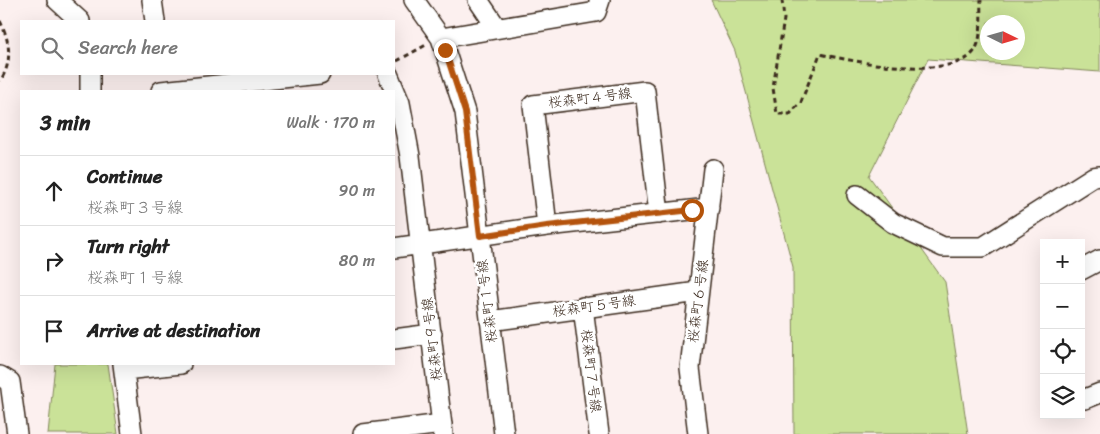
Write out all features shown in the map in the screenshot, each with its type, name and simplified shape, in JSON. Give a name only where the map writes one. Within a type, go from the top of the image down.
[{"type":"street","points":[[57,0],[79,20]]},
{"type":"street","points":[[152,0],[155,20]]},
{"type":"street","name":"桜森町１号線","points":[[414,0],[441,38],[465,112],[504,434]]},
{"type":"street","points":[[478,0],[497,28]]},
{"type":"street","points":[[441,38],[596,12],[600,0]]},
{"type":"street","points":[[90,75],[90,90]]},
{"type":"street","points":[[161,75],[162,90]]},
{"type":"street","points":[[171,90],[311,75]]},
{"type":"street","name":"桜森町９号線","points":[[388,75],[395,90]]},
{"type":"street","name":"桜森町９号線","points":[[395,91],[400,103],[402,157],[420,244],[442,429]]},
{"type":"street","name":"桜森町４号線","points":[[547,226],[533,105],[645,91],[659,214]]},
{"type":"street","name":"桜森町６号線","points":[[698,434],[690,368],[714,169]]},
{"type":"street","points":[[857,194],[893,223],[943,247],[983,247],[1093,177],[1100,176]]},
{"type":"street","points":[[395,248],[547,226],[709,208]]},
{"type":"street","points":[[1085,268],[1100,260]]},
{"type":"street","name":"桜森町５号線","points":[[490,320],[698,292]]},
{"type":"street","name":"桜森町７号線","points":[[583,308],[599,434]]},
{"type":"street","points":[[395,339],[432,334]]},
{"type":"street","points":[[132,434],[124,367],[162,365]]},
{"type":"street","points":[[0,376],[10,382],[17,434]]},
{"type":"street","points":[[1085,399],[1100,393]]},
{"type":"street","points":[[363,434],[442,429]]},
{"type":"path","points":[[782,0],[784,19],[772,88],[777,114],[790,114],[801,102],[820,54],[860,63],[939,68],[960,61],[975,50],[980,30],[981,0]]},
{"type":"path","points":[[0,22],[7,34],[9,61],[0,81]]},
{"type":"path","points":[[395,61],[441,38]]},
{"type":"green space","points":[[711,0],[1100,0],[1100,72],[928,59],[869,176],[945,282],[968,434],[794,434],[793,267],[735,51]]},
{"type":"green space","points":[[55,365],[108,365],[118,434],[48,434]]},
{"type":"route","points":[[445,50],[465,112],[480,236],[547,226],[692,210]]}]
